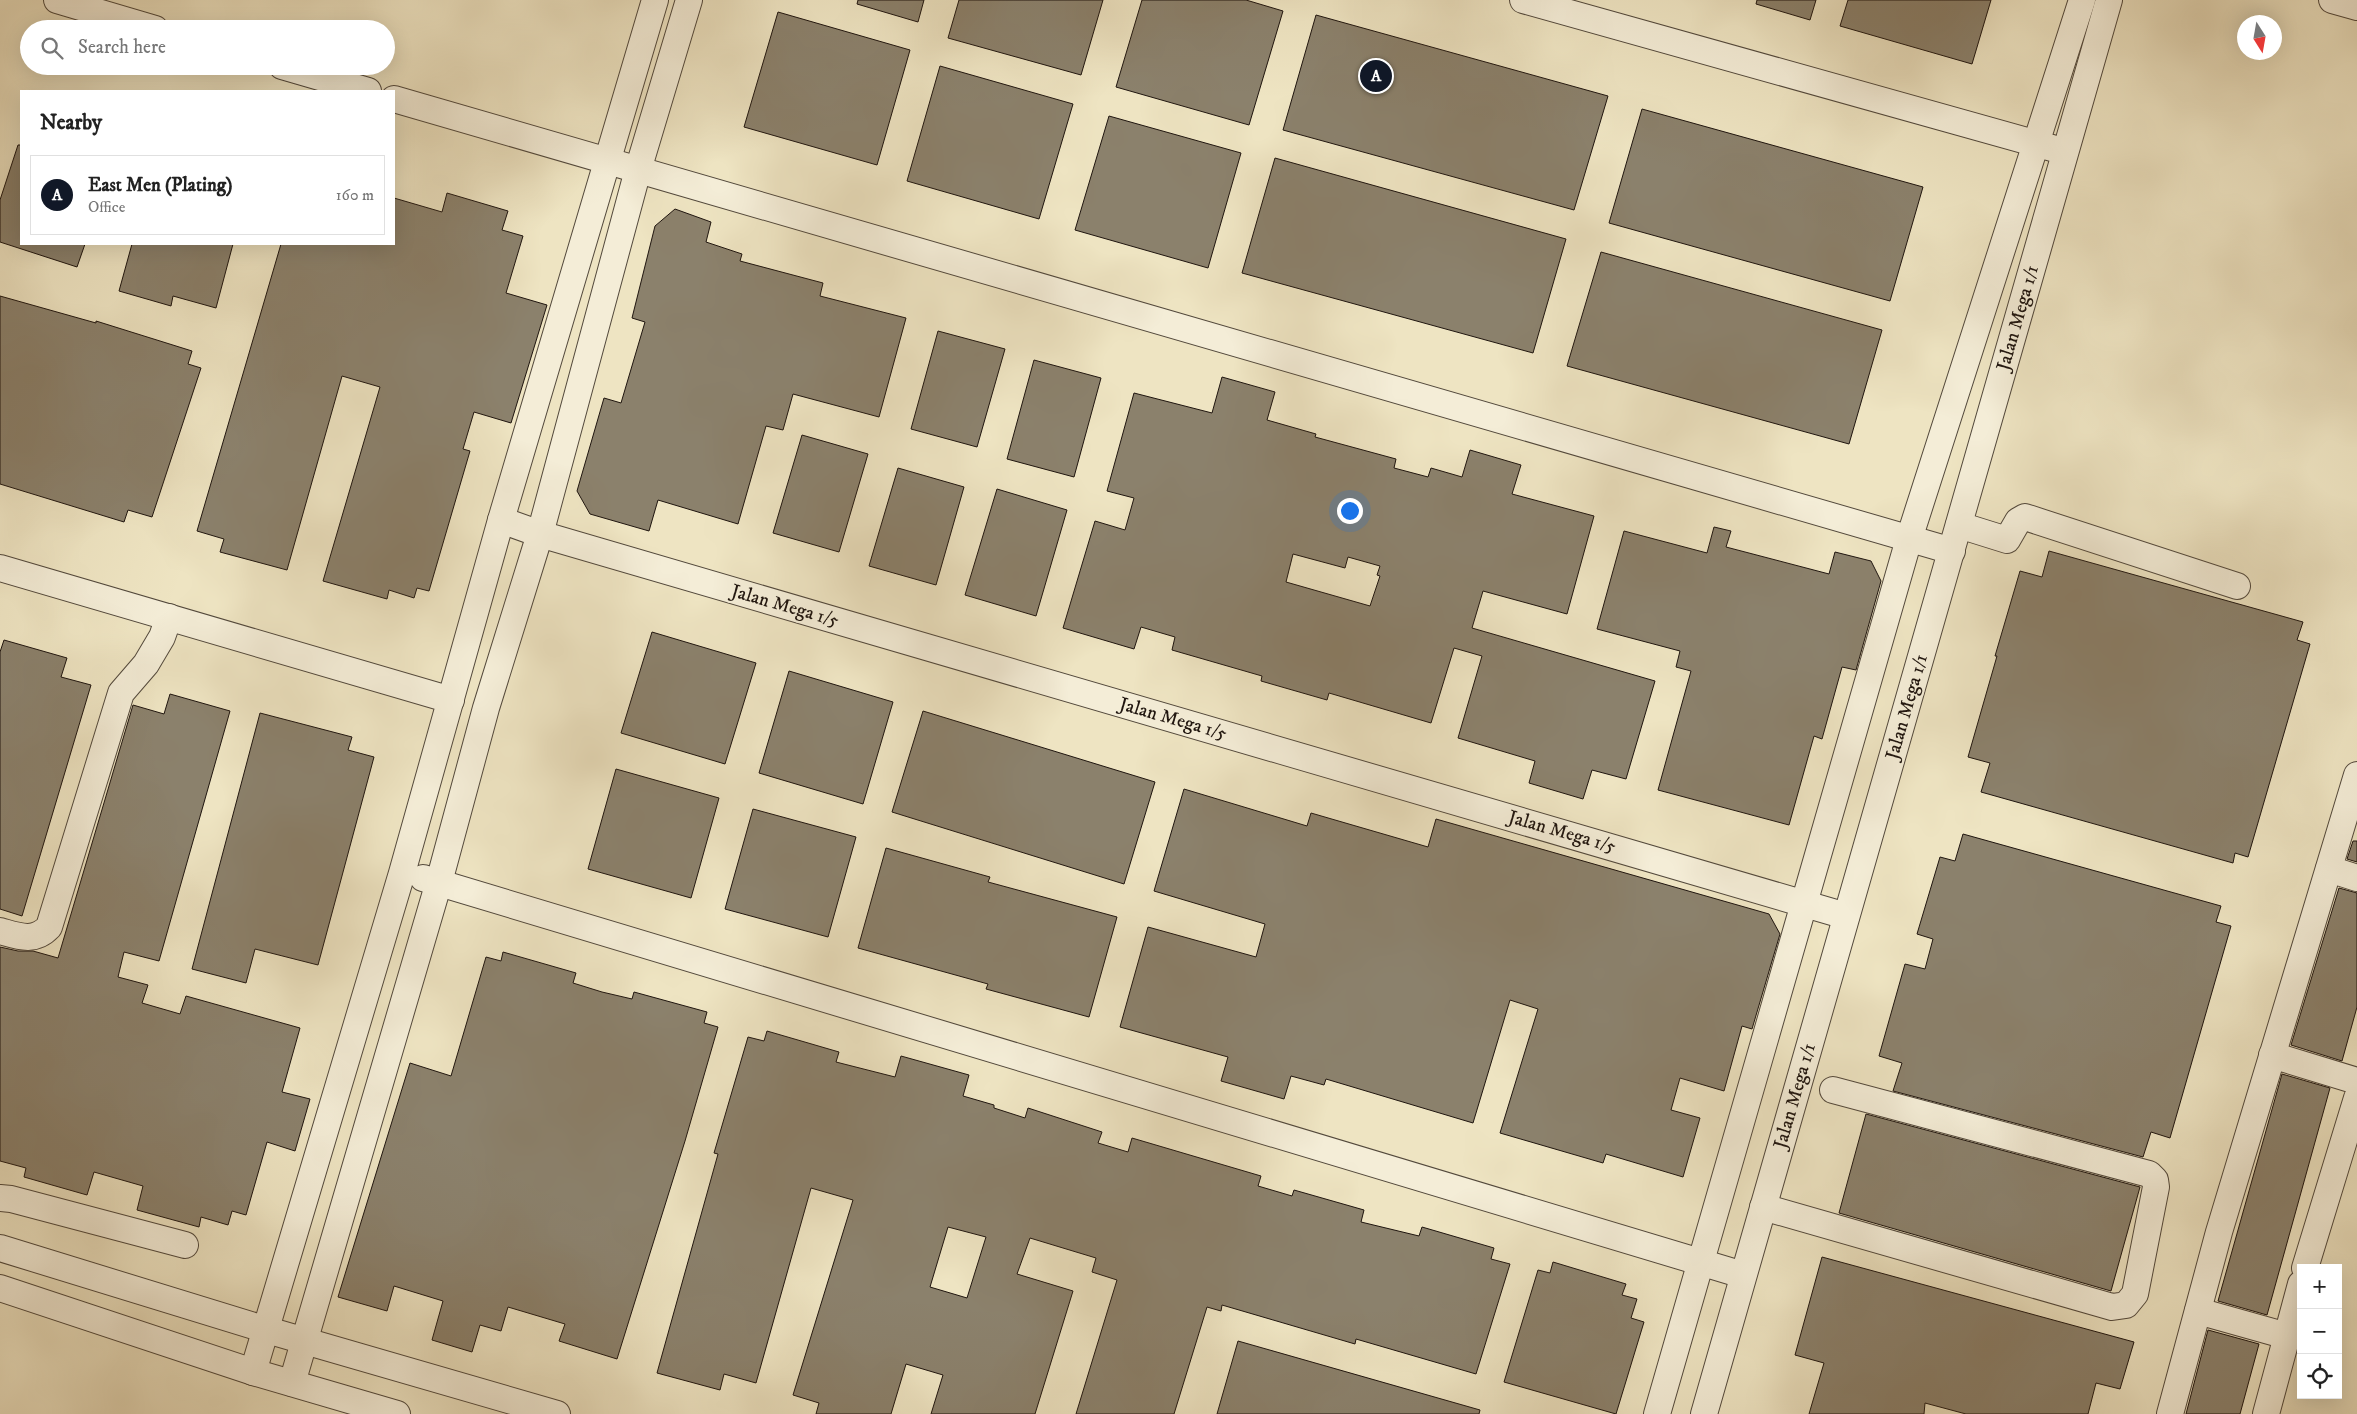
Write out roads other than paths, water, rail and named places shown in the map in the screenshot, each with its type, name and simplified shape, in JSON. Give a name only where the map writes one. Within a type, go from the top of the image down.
[{"type":"street","points":[[57,0],[125,20]]},
{"type":"street","points":[[254,1372],[402,873],[501,520],[655,0]]},
{"type":"street","points":[[292,1383],[306,1341],[439,882],[486,708],[540,534],[638,170],[689,0]]},
{"type":"street","points":[[1523,0],[2036,146],[2066,151]]},
{"type":"street","points":[[1657,1414],[1909,539],[2082,0]]},
{"type":"street","name":"Jalan Mega 1/1","points":[[1704,1414],[2109,0]]},
{"type":"street","points":[[2332,0],[2357,8]]},
{"type":"street","points":[[313,75],[365,90]]},
{"type":"street","points":[[395,99],[1952,551]]},
{"type":"street","points":[[1959,524],[2008,540],[2018,521],[2026,517],[2237,586]]},
{"type":"street","name":"Jalan Mega 1/5","points":[[501,520],[540,534],[1846,916]]},
{"type":"street","points":[[0,568],[450,700]]},
{"type":"street","points":[[0,931],[24,938],[33,938],[42,934],[49,927],[122,693],[146,664],[162,637],[169,618]]},
{"type":"street","points":[[2170,1414],[2272,1055],[2357,774]]},
{"type":"street","points":[[2329,869],[2357,878]]},
{"type":"street","points":[[402,873],[439,882],[1743,1275]]},
{"type":"street","points":[[2272,1055],[2357,1081]]},
{"type":"street","points":[[1763,1207],[2112,1307],[2126,1305],[2134,1294],[2156,1187],[2155,1180],[2149,1174],[1834,1090]]},
{"type":"street","points":[[2306,1264],[2357,1098]]},
{"type":"street","points":[[0,1198],[11,1199],[186,1245]]},
{"type":"street","points":[[0,1248],[267,1330],[558,1414]]},
{"type":"street","points":[[0,1288],[254,1372],[397,1414]]},
{"type":"street","points":[[2266,1414],[2297,1299]]},
{"type":"street","points":[[2198,1310],[2287,1336]]},
{"type":"place","name":"East Men (Plating)","points":[[1376,76]]}]
